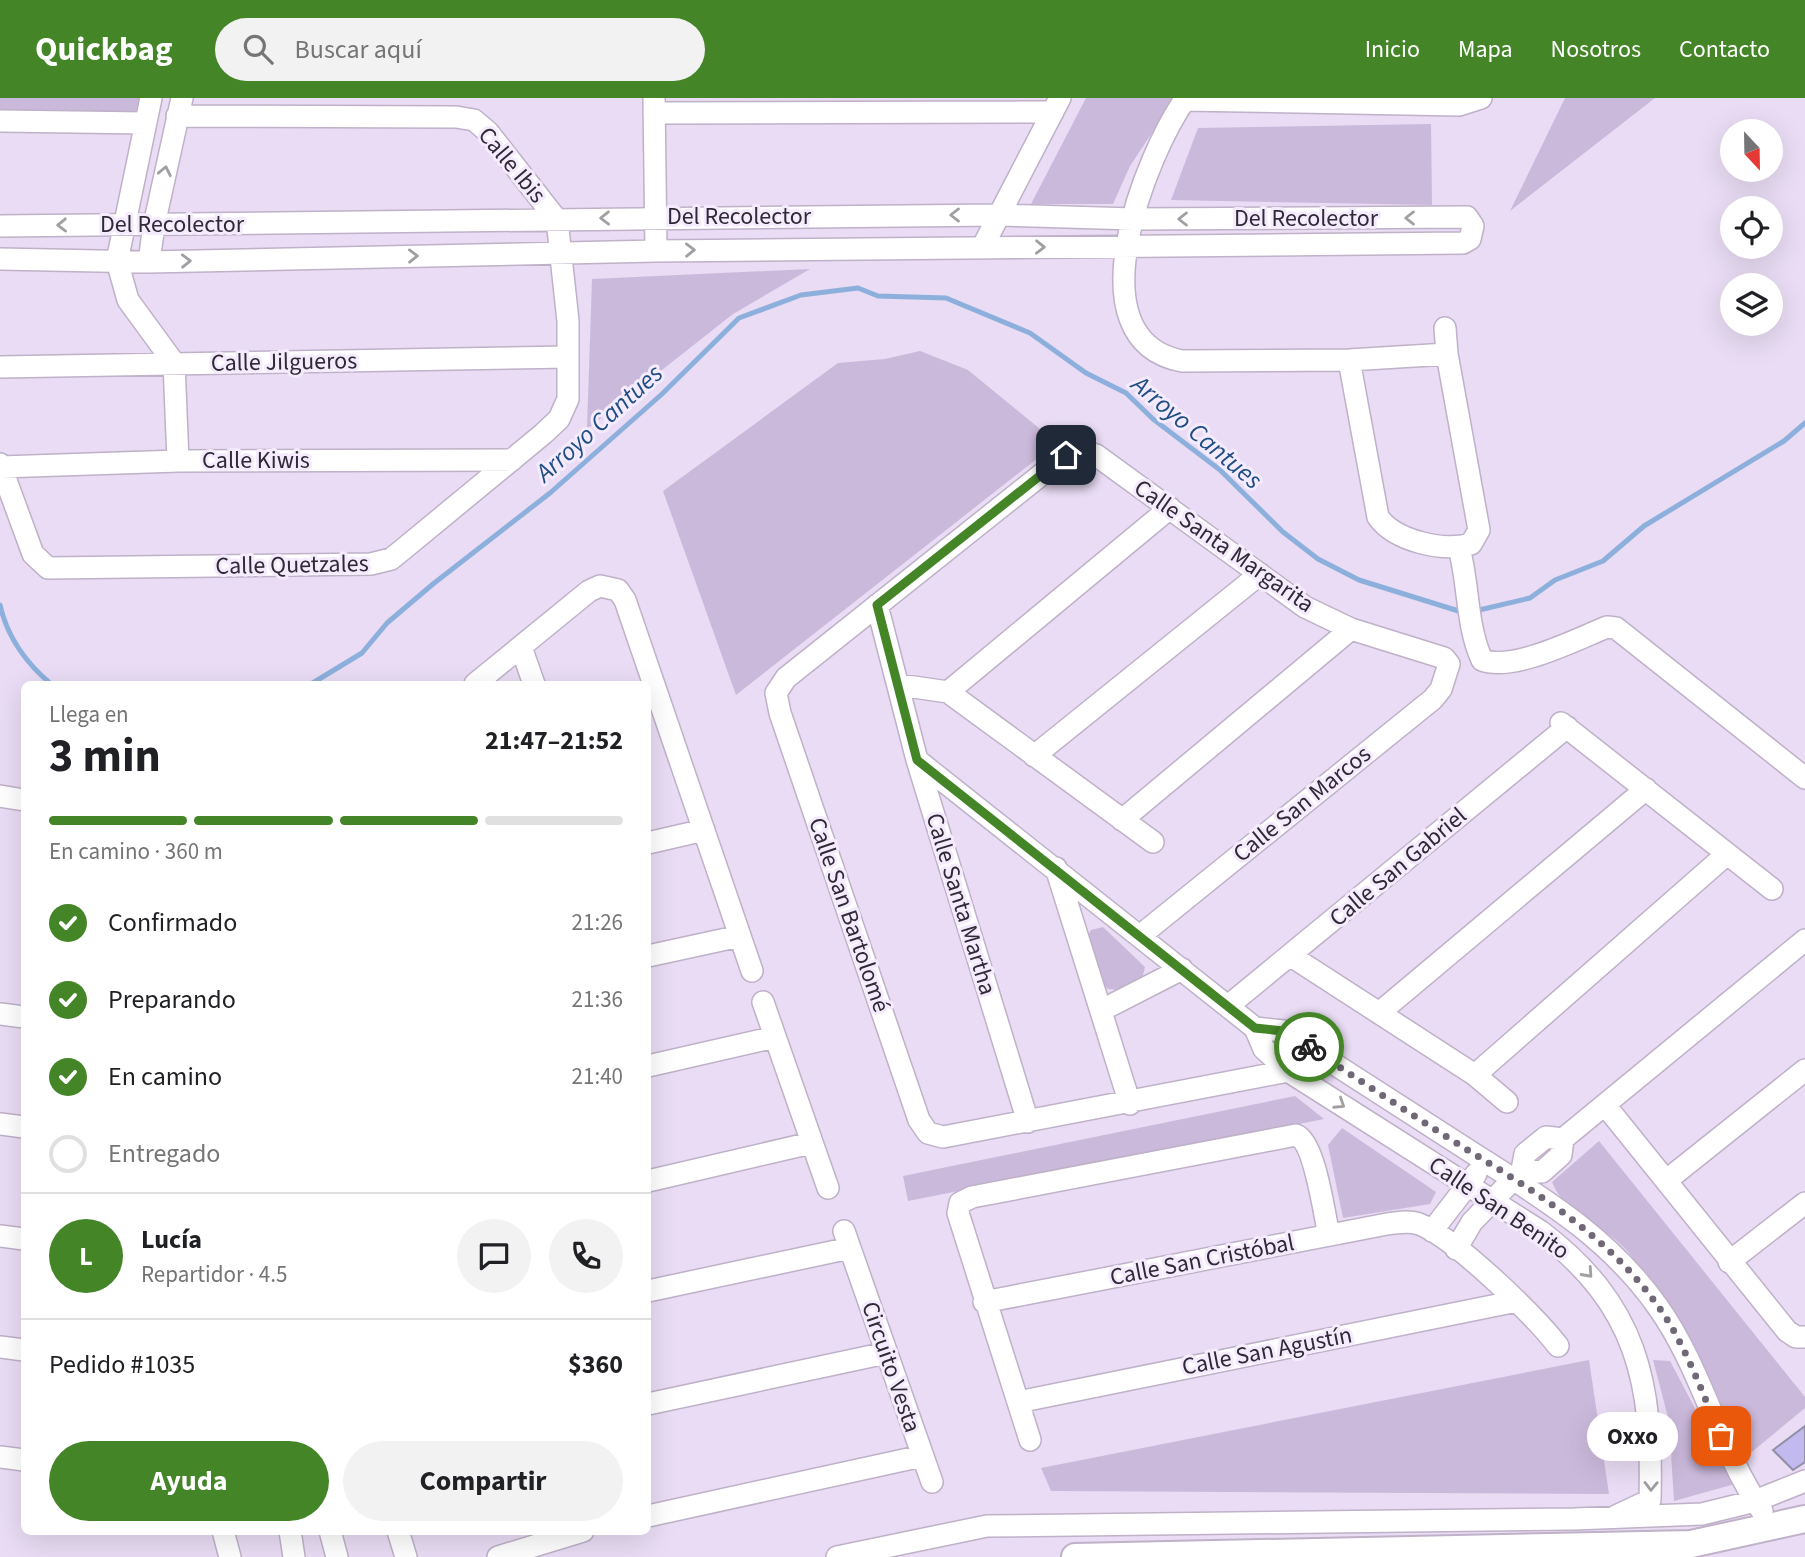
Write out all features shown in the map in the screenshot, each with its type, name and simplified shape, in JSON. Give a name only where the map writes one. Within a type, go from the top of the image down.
[{"type":"main road","points":[[1075,1557],[1652,1551],[1773,1528],[1805,1519]]},
{"type":"street","points":[[151,98],[117,261],[128,300],[174,363],[178,461]]},
{"type":"street","points":[[1447,354],[1349,360],[1182,361],[1156,354],[1137,332],[1129,310],[1122,269],[1133,219],[1150,169],[1185,99],[1459,106],[1479,99]]},
{"type":"street","points":[[656,251],[654,106],[1056,105],[983,246]]},
{"type":"street","points":[[149,262],[154,225],[179,107]]},
{"type":"street","name":"Calle Ibis","points":[[179,107],[467,118],[488,132],[556,220],[561,253]]},
{"type":"street","points":[[0,121],[145,123]]},
{"type":"street","name":"Del Recolector","points":[[0,226],[998,215],[1133,219],[1467,217],[1471,232],[1463,243],[1125,248],[983,246],[149,262],[0,259]]},
{"type":"street","name":"Calle Quetzales","points":[[1,466],[33,554],[48,568],[371,564],[391,559],[559,419],[568,399],[561,253]]},
{"type":"street","points":[[1349,360],[1378,517],[1391,532],[1400,536],[1460,548],[1471,544],[1479,530],[1447,354],[1445,328]]},
{"type":"street","name":"Calle Jilgueros","points":[[0,367],[568,357]]},
{"type":"street","name":"Calle Santa Margarita","points":[[877,605],[1066,455],[1080,451],[1096,455],[1305,607],[1351,629],[1444,658],[1449,664]]},
{"type":"street","name":"Calle Kiwis","points":[[1,466],[178,461],[512,460]]},
{"type":"street","points":[[948,692],[1170,508]]},
{"type":"street","points":[[1460,548],[1468,577],[1473,631],[1482,660],[1504,662],[1542,653],[1607,627],[1616,628],[1805,778]]},
{"type":"street","points":[[1034,756],[1260,574]]},
{"type":"street","points":[[479,681],[589,592],[600,586],[611,587],[625,600],[752,971]]},
{"type":"street","name":"Calle Santa Martha","points":[[877,605],[900,685],[917,760],[1028,1122]]},
{"type":"street","name":"Calle San Bartolomé","points":[[877,605],[786,678],[776,693],[785,726],[915,1107],[928,1133],[943,1138],[1028,1122]]},
{"type":"street","points":[[1122,820],[1351,629]]},
{"type":"street","points":[[521,647],[533,681]]},
{"type":"street","name":"Calle San Marcos","points":[[1141,935],[1433,699],[1441,690],[1449,664]]},
{"type":"street","points":[[900,685],[948,692],[1153,842]]},
{"type":"street","name":"Calle San Gabriel","points":[[1228,1006],[1564,725],[1646,789]]},
{"type":"street","name":"Calle San Benito","points":[[917,760],[1255,1028],[1264,1049],[1288,1071],[1492,1199],[1571,1255],[1608,1298],[1632,1346],[1650,1427],[1650,1500],[1616,1516]]},
{"type":"street","points":[[1379,1013],[1646,789],[1772,889]]},
{"type":"street","points":[[0,796],[21,800]]},
{"type":"street","points":[[651,843],[704,831]]},
{"type":"street","points":[[1475,1075],[1727,854]]},
{"type":"street","points":[[1056,868],[1130,1104]]},
{"type":"street","points":[[651,955],[740,936]]},
{"type":"street","points":[[1456,1249],[1472,1222],[1518,1174],[1542,1172],[1561,1154],[1563,1139],[1805,940]]},
{"type":"street","points":[[1291,956],[1475,1075],[1507,1101]]},
{"type":"street","points":[[1102,1010],[1182,969]]},
{"type":"street","points":[[763,1002],[828,1188]]},
{"type":"street","points":[[0,1014],[21,1017]]},
{"type":"street","name":"Calle San Benito","points":[[1255,1028],[1283,1031],[1485,1161],[1518,1174],[1612,1251],[1659,1308],[1676,1335],[1733,1461],[1773,1528]]},
{"type":"street","points":[[651,1065],[775,1037]]},
{"type":"street","points":[[1667,1180],[1805,1070]]},
{"type":"street","points":[[1028,1122],[1288,1071]]},
{"type":"street","points":[[1605,1105],[1787,1331],[1796,1337],[1805,1337]]},
{"type":"street","points":[[0,1124],[21,1127]]},
{"type":"street","points":[[1030,1440],[984,1302],[958,1213],[960,1203],[972,1197],[1288,1136],[1302,1138],[1310,1150],[1329,1236]]},
{"type":"street","points":[[651,1180],[811,1143]]},
{"type":"street","points":[[1485,1161],[1467,1185],[1426,1228],[1456,1249],[1517,1301],[1558,1346]]},
{"type":"street","points":[[1730,1262],[1805,1203]]},
{"type":"street","name":"Calle San Cristóbal","points":[[984,1302],[1395,1223],[1426,1228]]},
{"type":"street","points":[[0,1236],[21,1239]]},
{"type":"street","name":"Circuito Vesta","points":[[651,1290],[847,1239],[922,1456],[651,1515]]},
{"type":"street","name":"Calle San Agustín","points":[[1018,1402],[1517,1301]]},
{"type":"street","points":[[0,1347],[21,1350]]},
{"type":"street","points":[[651,1403],[886,1353]]},
{"type":"street","points":[[922,1456],[932,1482]]},
{"type":"street","points":[[0,1457],[21,1460]]},
{"type":"street","points":[[837,1557],[987,1526],[1650,1516],[1724,1511],[1805,1481]]},
{"type":"street","points":[[1616,1516],[1619,1551]]},
{"type":"street","points":[[1650,1516],[1652,1551]]},
{"type":"street","points":[[224,1535],[230,1557]]},
{"type":"street","points":[[291,1535],[294,1557]]},
{"type":"street","points":[[331,1535],[337,1557]]},
{"type":"street","points":[[399,1535],[406,1557]]},
{"type":"street","points":[[498,1557],[570,1535]]},
{"type":"shaded area","points":[[0,98],[145,98],[142,112],[0,112]]},
{"type":"shaded area","points":[[1086,98],[1175,98],[1130,166],[1113,204],[1031,204]]},
{"type":"shaded area","points":[[1565,98],[1655,98],[1510,211]]},
{"type":"shaded area","points":[[1431,124],[1432,205],[1171,200],[1198,128]]},
{"type":"shaded area","points":[[810,269],[733,314],[587,429],[592,279]]},
{"type":"shaded area","points":[[920,351],[968,370],[1057,443],[736,695],[663,491],[838,363],[885,359]]},
{"type":"shaded area","points":[[1103,927],[1145,967],[1142,979],[1120,990],[1108,989],[1104,985],[1086,939],[1091,930]]},
{"type":"shaded area","points":[[1295,1096],[1324,1119],[908,1201],[903,1176]]},
{"type":"shaded area","points":[[1342,1128],[1436,1192],[1430,1204],[1343,1218],[1328,1145]]},
{"type":"shaded area","points":[[1599,1141],[1805,1397],[1805,1408],[1742,1460],[1675,1326],[1645,1275],[1629,1253],[1610,1235],[1566,1204],[1552,1182]]},
{"type":"shaded area","points":[[1589,1360],[1609,1494],[1051,1491],[1041,1468]]},
{"type":"shaded area","points":[[1653,1360],[1670,1361],[1735,1484],[1674,1501],[1669,1421]]},
{"type":"building","points":[[1805,1426],[1805,1462],[1793,1470],[1773,1450]]},
{"type":"waterway","name":"Arroyo Cantues","points":[[316,681],[362,653],[387,623],[550,493],[662,394],[739,318],[801,295],[858,288],[878,296],[946,298],[1030,333],[1086,373],[1126,393],[1153,419],[1220,470],[1283,532],[1318,559],[1359,580],[1465,613]]},
{"type":"waterway","name":"Arroyo Cantues","points":[[1475,611],[1530,598],[1555,580],[1603,561],[1644,526],[1784,441],[1805,423]]},
{"type":"waterway","name":"Arroyo Cantues","points":[[0,605],[7,627],[19,648],[48,681]]},
{"type":"way so far","points":[[1309,1047],[1514,1177],[1558,1207],[1612,1251],[1637,1278],[1676,1335],[1721,1436]]},
{"type":"place","name":"Oxxo","points":[[1721,1436]]},
{"type":"route","points":[[1066,455],[877,605],[900,685],[917,760],[1255,1028],[1283,1031],[1309,1047]]}]
